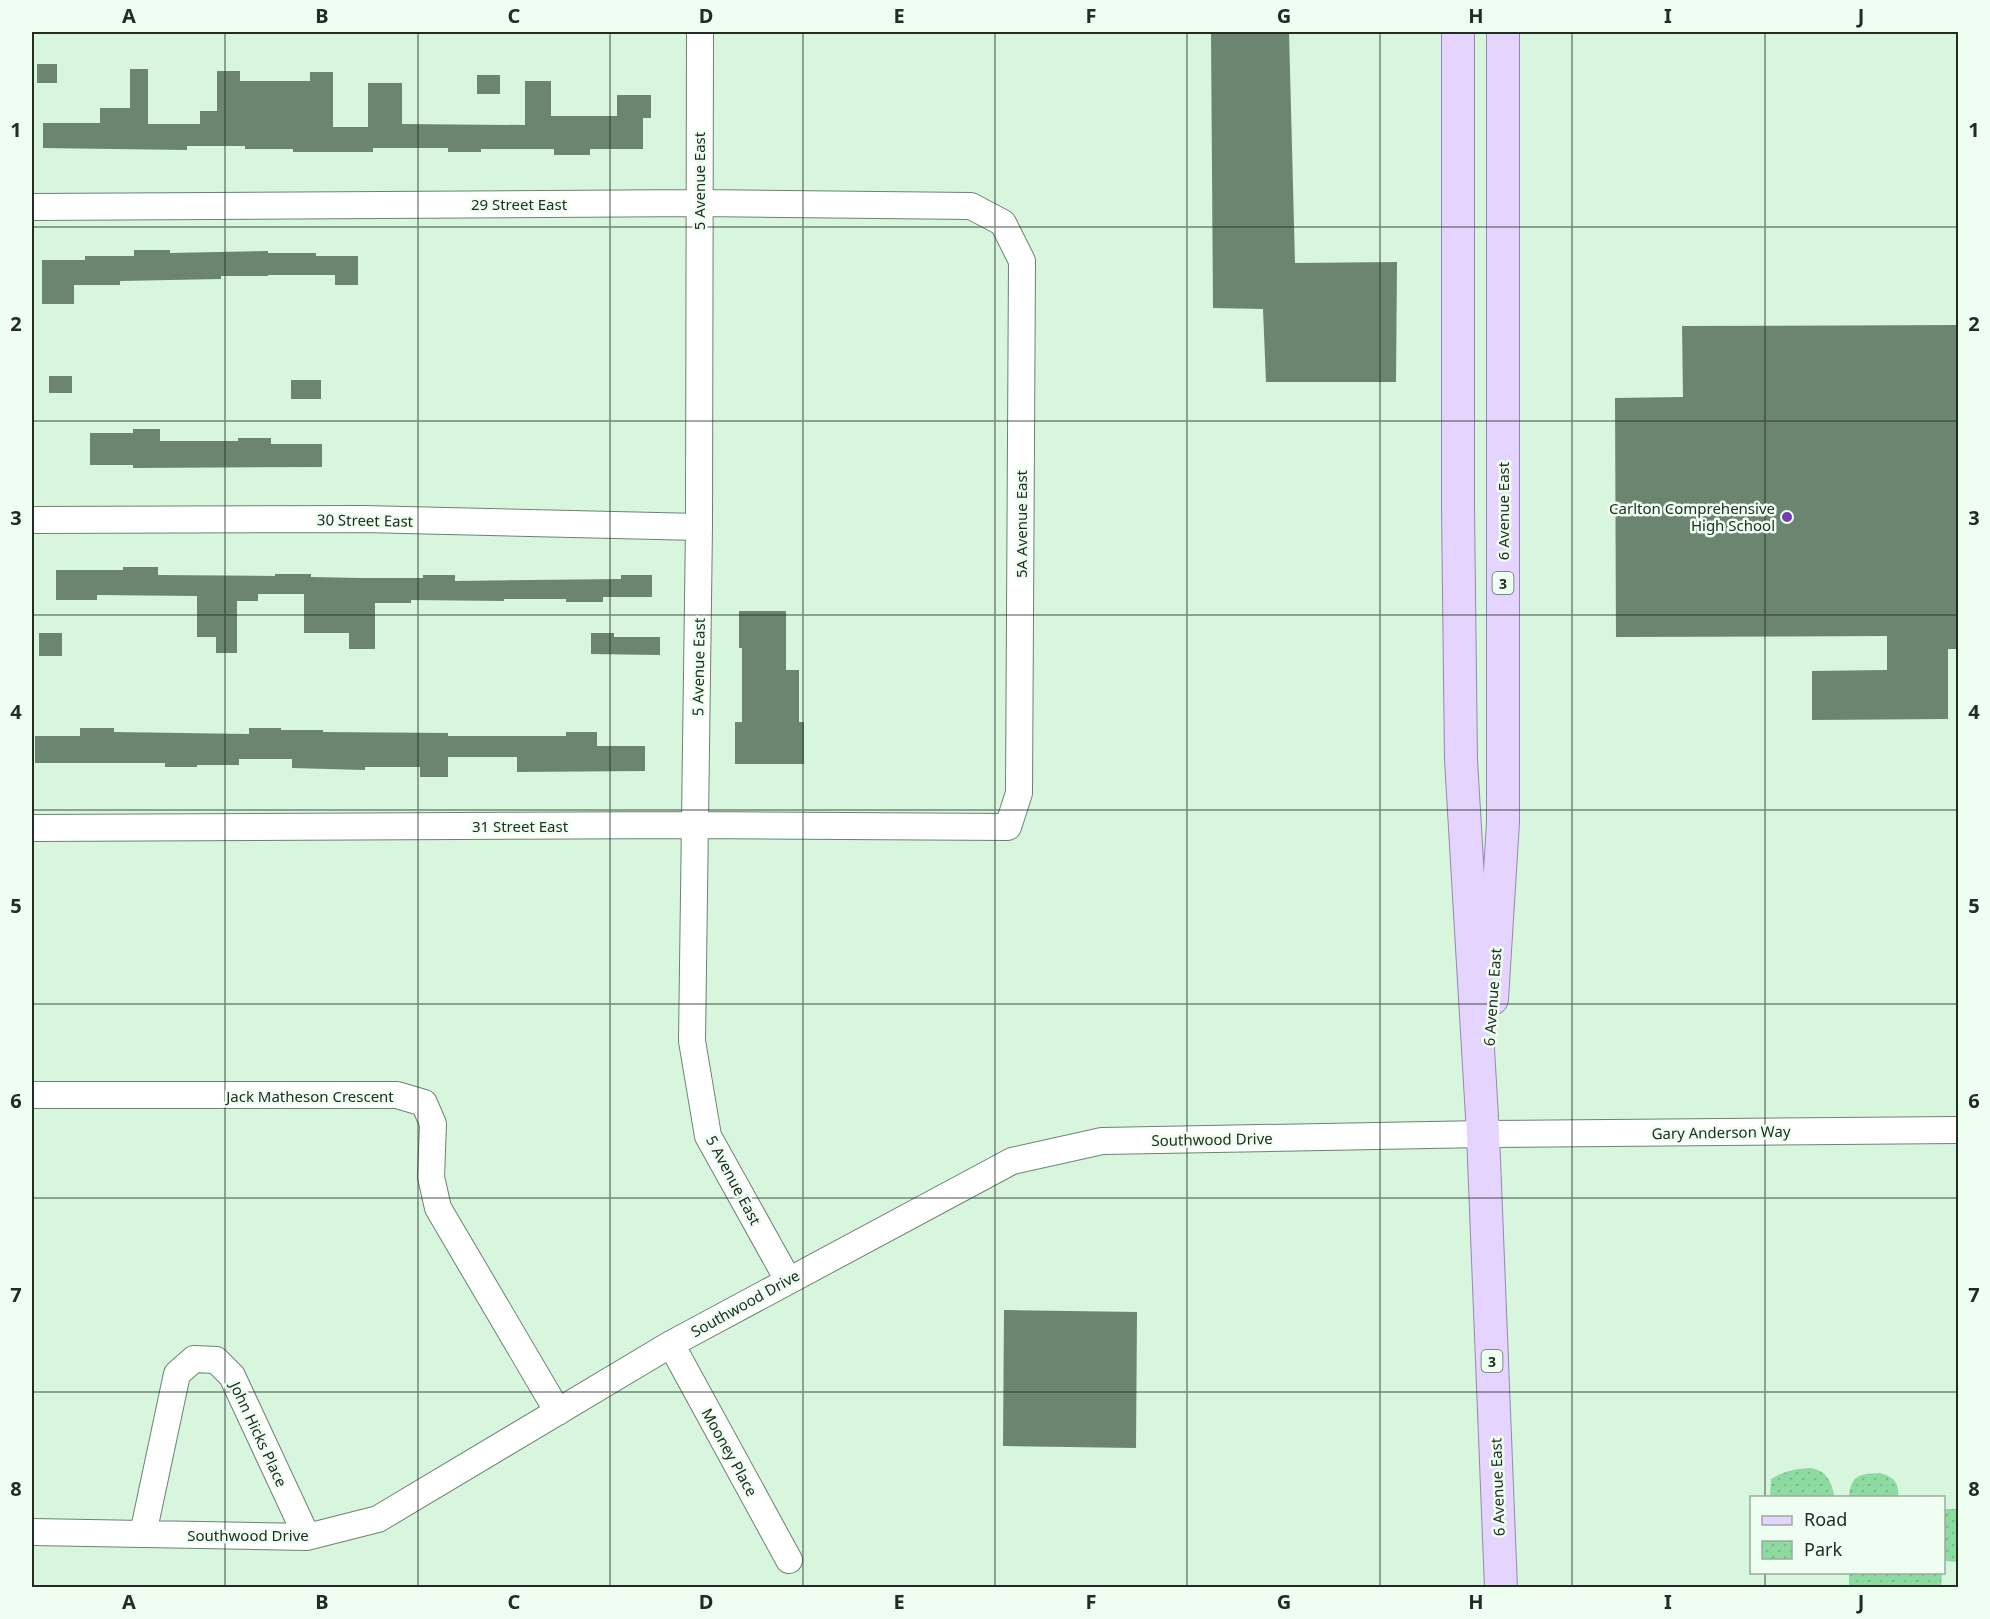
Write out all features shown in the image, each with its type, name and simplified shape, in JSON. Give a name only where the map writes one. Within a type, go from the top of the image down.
[{"type":"main road","name":"6 Avenue East","points":[[1458,32],[1458,508],[1461,760],[1483,1134],[1501,1587]]},
{"type":"main road","name":"6 Avenue East","points":[[1483,1134],[1503,822],[1503,32]]},
{"type":"street","name":"5 Avenue East","points":[[700,32],[699,527],[692,1041],[708,1136],[788,1280]]},
{"type":"street","name":"29 Street East","points":[[32,207],[699,203],[971,206],[1003,223]]},
{"type":"street","name":"5A Avenue East","points":[[1003,223],[1022,261],[1019,793],[1008,827]]},
{"type":"street","name":"30 Street East","points":[[32,519],[363,519],[699,527]]},
{"type":"street","name":"31 Street East","points":[[32,828],[696,825],[1008,827]]},
{"type":"street","name":"Jack Matheson Crescent","points":[[32,1095],[397,1095],[424,1103],[433,1124],[431,1177],[438,1208],[558,1412]]},
{"type":"street","name":"Gary Anderson Way","points":[[1483,1134],[1959,1130]]},
{"type":"street","name":"Southwood Drive","points":[[32,1532],[307,1537],[378,1519],[671,1344],[1012,1161],[1102,1142],[1483,1134]]},
{"type":"street","name":"Mooney Place","points":[[671,1344],[789,1560]]},
{"type":"street","name":"John Hicks Place","points":[[144,1534],[177,1374],[194,1359],[216,1360],[232,1376],[307,1537]]},
{"type":"green space","points":[[1810,1468],[1821,1471],[1832,1486],[1835,1496],[1770,1496],[1771,1479],[1790,1471]]},
{"type":"green space","points":[[1879,1473],[1888,1476],[1897,1484],[1898,1496],[1849,1496],[1854,1480],[1866,1474]]},
{"type":"green space","points":[[1945,1509],[1958,1509],[1958,1562],[1945,1561]]},
{"type":"green space","points":[[1849,1574],[1942,1574],[1941,1587],[1849,1587]]},
{"type":"building","points":[[1211,32],[1289,32],[1295,263],[1397,262],[1396,382],[1266,382],[1263,309],[1213,308]]},
{"type":"building","points":[[37,64],[57,64],[57,83],[37,83]]},
{"type":"building","points":[[130,69],[148,69],[148,124],[200,124],[200,111],[217,111],[217,71],[240,71],[240,81],[310,81],[310,72],[333,72],[333,127],[368,127],[368,83],[402,83],[402,124],[525,125],[525,81],[551,81],[551,116],[617,116],[617,95],[651,95],[651,118],[643,118],[643,149],[590,149],[590,155],[554,155],[554,149],[481,149],[481,152],[448,152],[448,148],[373,148],[373,152],[293,152],[293,149],[245,149],[245,146],[187,146],[187,150],[43,148],[43,123],[100,123],[100,108],[130,108]]},
{"type":"building","points":[[477,75],[500,75],[500,94],[477,94]]},
{"type":"building","points":[[134,250],[170,250],[170,253],[268,251],[268,253],[316,253],[316,256],[358,256],[358,285],[335,285],[335,275],[221,276],[221,279],[120,281],[120,285],[74,285],[74,304],[42,304],[42,260],[85,260],[85,256],[134,256]]},
{"type":"building","name":"Carlton Comprehensive High School","points":[[1959,325],[1959,649],[1948,649],[1948,719],[1812,720],[1812,671],[1887,670],[1887,636],[1616,637],[1615,398],[1683,397],[1682,326]]},
{"type":"building","points":[[49,376],[72,376],[72,393],[49,393]]},
{"type":"building","points":[[291,380],[321,380],[321,399],[291,399]]},
{"type":"building","points":[[133,429],[160,429],[160,441],[238,441],[238,438],[271,438],[271,444],[322,444],[322,467],[133,468],[133,465],[90,465],[90,433],[133,433]]},
{"type":"building","points":[[123,567],[158,567],[158,575],[311,574],[311,577],[423,578],[423,575],[455,575],[455,581],[621,579],[621,575],[652,575],[652,597],[603,597],[603,602],[566,602],[566,599],[504,599],[504,601],[411,600],[411,603],[375,603],[375,649],[349,649],[349,633],[304,633],[304,594],[258,594],[258,601],[237,601],[237,653],[216,653],[216,637],[197,637],[197,596],[97,595],[97,600],[56,600],[56,570],[123,570]]},
{"type":"building","points":[[739,611],[786,611],[786,670],[799,670],[799,722],[804,722],[804,764],[735,764],[735,722],[742,722],[742,648],[739,648]]},
{"type":"building","points":[[39,633],[62,633],[62,656],[39,656]]},
{"type":"building","points":[[591,633],[614,633],[614,637],[660,637],[660,655],[591,654]]},
{"type":"building","points":[[80,728],[114,728],[114,732],[249,734],[249,728],[281,728],[281,730],[323,730],[323,732],[448,733],[448,736],[566,736],[566,732],[597,732],[597,746],[645,746],[645,771],[517,772],[517,757],[448,757],[448,777],[420,777],[420,767],[365,767],[365,770],[292,768],[292,759],[239,759],[239,765],[197,765],[197,767],[165,767],[165,763],[35,763],[35,736],[80,736]]},
{"type":"building","points":[[1004,1310],[1137,1312],[1136,1448],[1003,1446]]},
{"type":"place","name":"Carlton Comprehensive High School","points":[[1787,517]]}]
